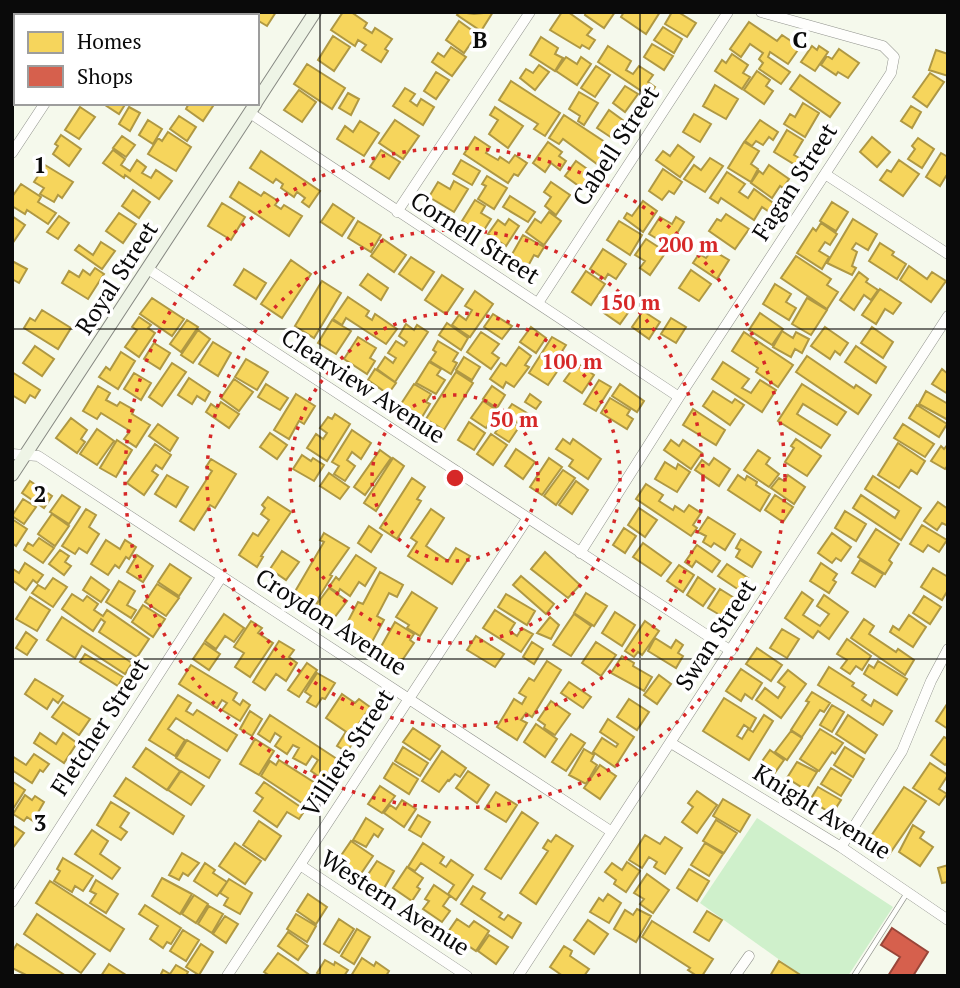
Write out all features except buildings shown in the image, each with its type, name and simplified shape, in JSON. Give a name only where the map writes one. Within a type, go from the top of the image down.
[{"type":"main road","name":"Royal Street","points":[[259,98],[315,12]]},
{"type":"main road","name":"Royal Street","points":[[12,475],[19,455],[148,270],[254,106]]},
{"type":"street","points":[[397,212],[530,12]]},
{"type":"street","name":"Cabell Street","points":[[538,303],[728,12]]},
{"type":"street","name":"Fagan Street","points":[[580,553],[891,73],[894,57],[883,46],[761,12]]},
{"type":"street","points":[[12,153],[44,105]]},
{"type":"street","name":"Cornell Street","points":[[254,106],[397,212],[679,397]]},
{"type":"street","points":[[825,174],[948,254]]},
{"type":"street","name":"Clearview Avenue","points":[[148,270],[731,651]]},
{"type":"street","name":"Swan Street","points":[[518,976],[948,316]]},
{"type":"street","name":"Croydon Avenue","points":[[19,455],[38,456],[612,832]]},
{"type":"street","name":"Villiers Street","points":[[227,976],[527,519]]},
{"type":"street","name":"Fletcher Street","points":[[12,902],[222,576]]},
{"type":"street","points":[[841,847],[902,751],[931,681],[948,649]]},
{"type":"street","name":"Knight Avenue","points":[[671,743],[841,847],[948,920]]},
{"type":"street","name":"Western Avenue","points":[[300,865],[467,976]]},
{"type":"street","points":[[735,976],[749,956]]},
{"type":"lane","points":[[854,976],[908,893]]},
{"type":"green space","points":[[757,818],[893,907],[848,976],[802,976],[700,903]]}]
